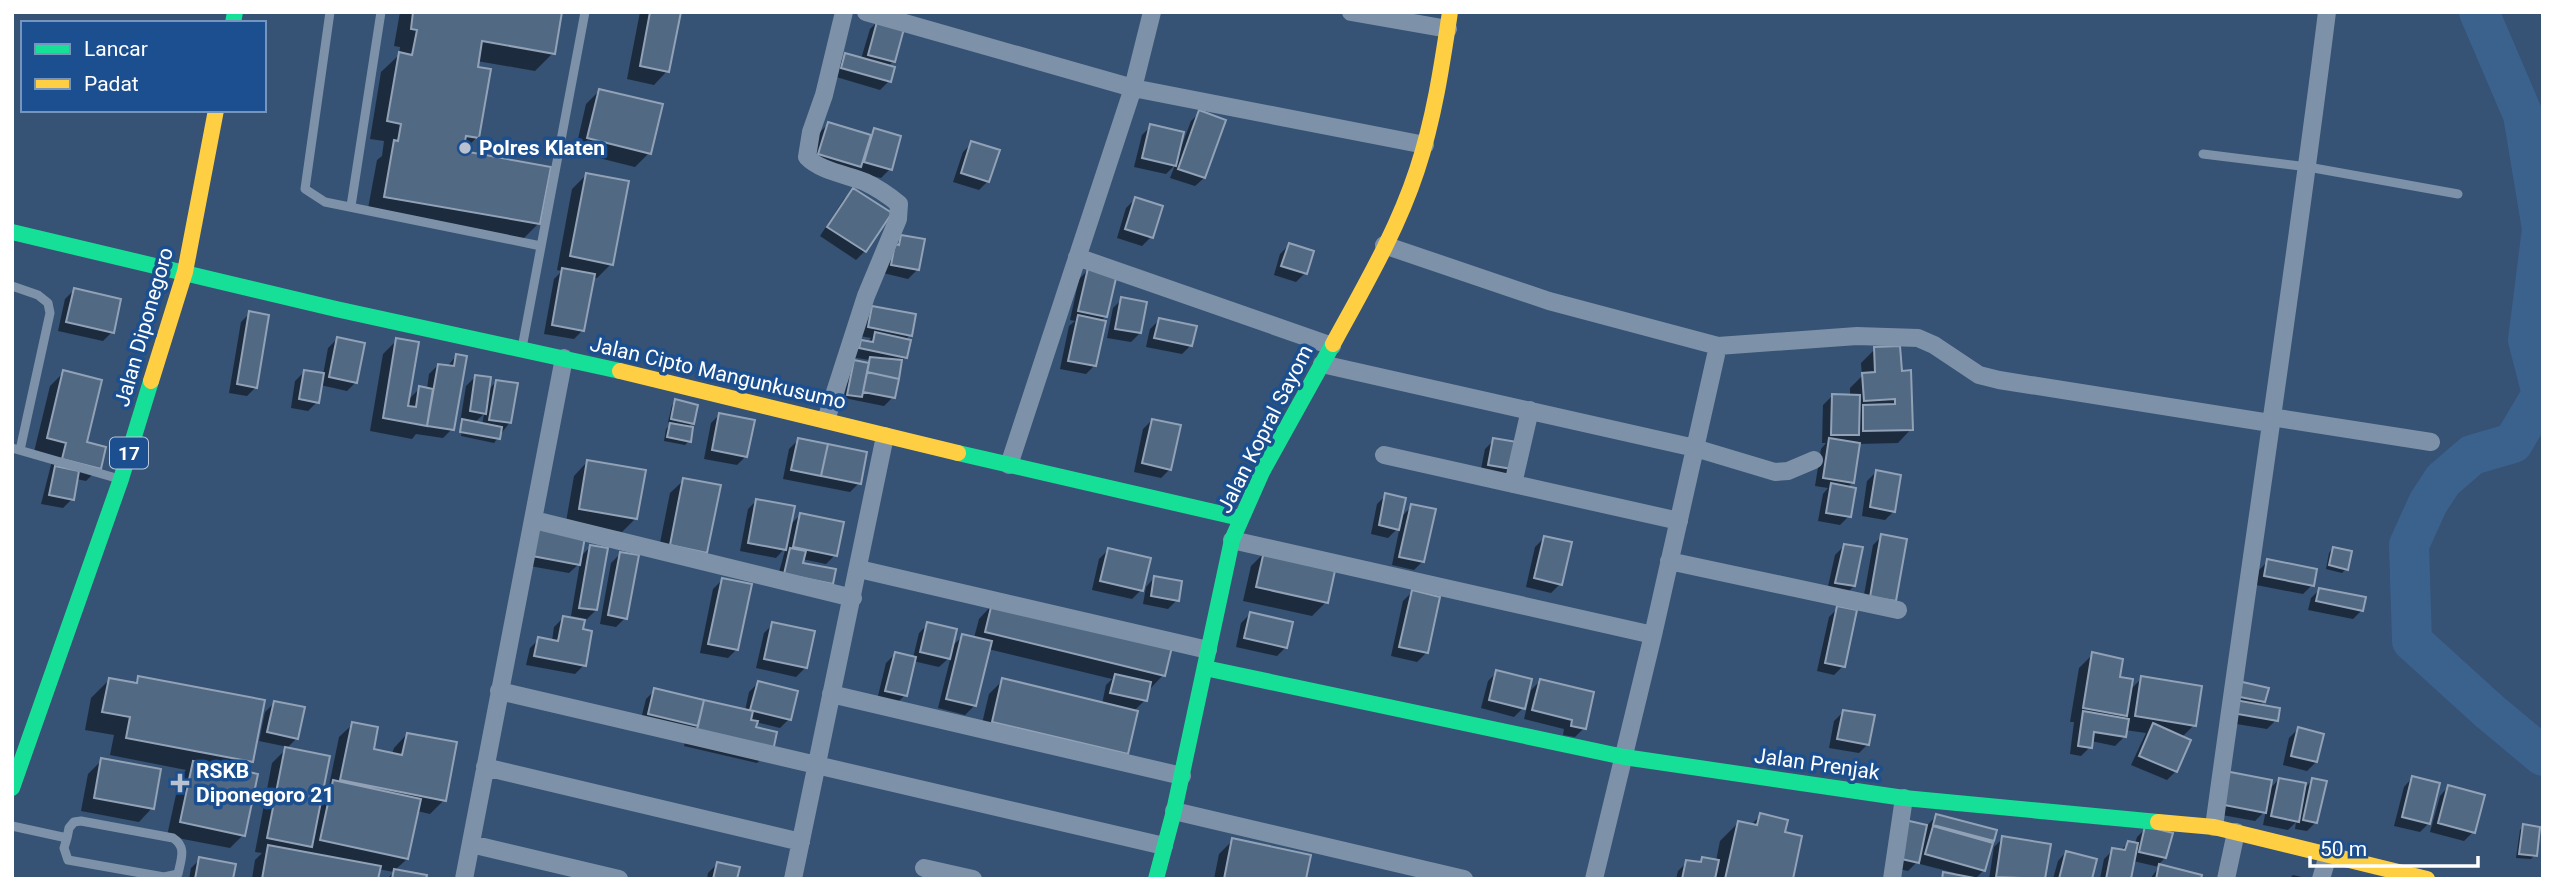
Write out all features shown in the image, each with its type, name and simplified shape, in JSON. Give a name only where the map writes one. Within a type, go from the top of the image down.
[{"type":"main road","name":"Jalan Kopral Sayom","points":[[1156,879],[1174,811],[1208,650],[1240,518],[1332,346],[1403,202],[1425,145],[1449,20]]},
{"type":"main road","name":"Jalan Diponegoro","points":[[12,788],[121,479],[184,272],[216,112]]},
{"type":"main road","name":"Jalan Cipto Mangunkusumo","points":[[12,232],[826,419],[885,436],[1240,518]]},
{"type":"main road","name":"Jalan Prenjak","points":[[1205,668],[1624,757],[1904,798],[2214,827],[2427,879]]},
{"type":"street","points":[[826,419],[866,296],[898,219],[899,204],[886,193],[817,164],[807,157],[811,132],[824,95],[844,12]]},
{"type":"street","points":[[866,12],[1133,88],[1425,145]]},
{"type":"street","points":[[1009,465],[1133,88],[1152,12]]},
{"type":"street","points":[[1351,12],[1449,20]]},
{"type":"street","points":[[2214,827],[2270,420],[2288,314],[2327,12]]},
{"type":"street","points":[[1384,245],[1549,301],[1718,346],[1857,336],[1918,338],[1979,374],[1999,380],[2431,442]]},
{"type":"street","points":[[1077,257],[1332,346]]},
{"type":"street","points":[[1594,879],[1653,635],[1718,346]]},
{"type":"street","points":[[464,879],[564,358]]},
{"type":"street","points":[[1322,364],[1695,448],[1775,472],[1788,471],[1814,460]]},
{"type":"street","points":[[1513,484],[1530,410]]},
{"type":"street","points":[[793,879],[885,436]]},
{"type":"street","points":[[1384,455],[1679,521]]},
{"type":"street","points":[[534,520],[853,598]]},
{"type":"street","points":[[1233,540],[1653,635]]},
{"type":"street","points":[[1670,561],[1898,610]]},
{"type":"street","points":[[859,569],[1208,650]]},
{"type":"street","points":[[499,691],[1164,846]]},
{"type":"street","points":[[831,694],[1182,776]]},
{"type":"street","points":[[485,767],[801,842]]},
{"type":"street","points":[[1892,879],[1904,798]]},
{"type":"street","points":[[1174,811],[1464,879]]},
{"type":"street","points":[[2226,879],[2236,832]]},
{"type":"street","points":[[471,844],[619,879]]},
{"type":"street","points":[[2321,879],[2328,855]]},
{"type":"street","points":[[924,868],[973,879]]},
{"type":"lane","points":[[330,12],[305,189],[326,202],[541,246]]},
{"type":"lane","points":[[351,206],[381,12]]},
{"type":"lane","points":[[522,350],[585,12]]},
{"type":"lane","points":[[2203,154],[2308,167],[2458,194]]},
{"type":"lane","points":[[12,286],[38,295],[48,303],[50,313],[16,449],[121,479]]},
{"type":"lane","points":[[81,821],[173,838],[181,843],[183,850],[178,874],[164,877],[68,860],[64,848],[67,838],[69,828],[74,822],[81,821]]},
{"type":"lane","points":[[12,826],[67,838]]},
{"type":"building","points":[[413,12],[562,12],[555,54],[482,41],[478,67],[491,69],[479,138],[466,136],[463,151],[551,167],[540,224],[384,197],[394,140],[398,141],[401,124],[387,121],[399,52],[412,55],[417,30],[411,29]]},
{"type":"building","points":[[650,12],[681,12],[669,72],[640,66]]},
{"type":"building","points":[[878,18],[905,25],[895,62],[868,55]]},
{"type":"building","points":[[845,53],[895,67],[891,82],[841,68]]},
{"type":"building","points":[[599,89],[663,104],[651,154],[587,138]]},
{"type":"building","points":[[1199,110],[1226,120],[1205,178],[1178,169]]},
{"type":"building","points":[[828,122],[871,135],[861,167],[818,154]]},
{"type":"building","points":[[1150,124],[1184,132],[1176,166],[1142,158]]},
{"type":"building","points":[[874,128],[901,136],[892,170],[864,162]]},
{"type":"building","points":[[971,141],[1000,150],[989,182],[961,173]]},
{"type":"building","points":[[586,173],[629,181],[613,265],[570,256]]},
{"type":"building","points":[[853,188],[892,213],[866,252],[827,227]]},
{"type":"building","points":[[1135,197],[1163,206],[1153,238],[1125,229]]},
{"type":"building","points":[[901,235],[925,239],[919,270],[891,265],[895,244],[899,245]]},
{"type":"building","points":[[1289,243],[1314,251],[1307,274],[1281,266]]},
{"type":"building","points":[[562,268],[595,274],[584,331],[552,325]]},
{"type":"building","points":[[1088,268],[1117,274],[1107,317],[1078,311]]},
{"type":"building","points":[[74,288],[121,299],[114,333],[66,322]]},
{"type":"building","points":[[1121,297],[1147,302],[1141,333],[1115,329]]},
{"type":"building","points":[[872,306],[916,314],[912,336],[868,327]]},
{"type":"building","points":[[249,311],[269,315],[257,388],[237,384]]},
{"type":"building","points":[[1078,315],[1106,321],[1096,366],[1068,361]]},
{"type":"building","points":[[1159,318],[1197,326],[1192,346],[1154,338]]},
{"type":"building","points":[[875,332],[911,340],[907,358],[859,348],[861,340],[873,342]]},
{"type":"building","points":[[337,337],[365,343],[357,383],[329,377]]},
{"type":"building","points":[[396,338],[419,342],[408,406],[416,407],[419,386],[433,389],[427,426],[383,418]]},
{"type":"building","points":[[1900,346],[1902,371],[1911,370],[1913,430],[1863,431],[1863,405],[1895,404],[1895,399],[1864,401],[1862,373],[1875,372],[1874,347]]},
{"type":"building","points":[[456,354],[467,356],[454,430],[427,426],[438,364],[454,366]]},
{"type":"building","points":[[870,357],[902,360],[899,379],[867,372]]},
{"type":"building","points":[[854,360],[869,363],[862,397],[847,395]]},
{"type":"building","points":[[63,370],[102,380],[87,442],[106,447],[101,469],[62,459],[66,443],[47,438]]},
{"type":"building","points":[[304,370],[324,373],[319,403],[299,399]]},
{"type":"building","points":[[867,372],[899,379],[895,398],[863,392]]},
{"type":"building","points":[[475,375],[491,377],[486,414],[470,411]]},
{"type":"building","points":[[496,380],[518,383],[511,423],[489,420]]},
{"type":"building","points":[[1832,394],[1860,395],[1859,435],[1831,435]]},
{"type":"building","points":[[675,399],[698,405],[694,424],[671,419]]},
{"type":"building","points":[[719,413],[755,420],[747,457],[712,450]]},
{"type":"building","points":[[462,419],[502,427],[500,439],[460,432]]},
{"type":"building","points":[[1152,419],[1181,425],[1171,470],[1142,463]]},
{"type":"building","points":[[670,423],[693,427],[691,442],[667,437]]},
{"type":"building","points":[[798,438],[828,444],[821,476],[791,470]]},
{"type":"building","points":[[1493,438],[1517,442],[1512,469],[1488,465]]},
{"type":"building","points":[[1829,438],[1860,443],[1854,483],[1823,478]]},
{"type":"building","points":[[828,444],[867,452],[861,484],[821,476]]},
{"type":"building","points":[[587,460],[646,470],[637,519],[579,509]]},
{"type":"building","points":[[55,466],[79,471],[74,500],[49,495]]},
{"type":"building","points":[[1876,470],[1901,475],[1895,512],[1870,507]]},
{"type":"building","points":[[683,478],[721,485],[707,553],[670,545]]},
{"type":"building","points":[[1831,483],[1856,488],[1851,517],[1826,513]]},
{"type":"building","points":[[1385,493],[1406,498],[1399,530],[1379,525]]},
{"type":"building","points":[[756,499],[795,506],[786,550],[748,543]]},
{"type":"building","points":[[1411,504],[1436,509],[1424,562],[1399,557]]},
{"type":"building","points":[[800,513],[844,522],[837,556],[793,547]]},
{"type":"building","points":[[537,528],[585,537],[580,565],[532,556]]},
{"type":"building","points":[[1881,534],[1907,539],[1896,601],[1870,597]]},
{"type":"building","points":[[1544,536],[1572,542],[1562,585],[1534,578]]},
{"type":"building","points":[[1844,544],[1863,547],[1855,586],[1835,583]]},
{"type":"building","points":[[590,545],[608,548],[597,610],[579,608]]},
{"type":"building","points":[[2333,547],[2352,551],[2348,570],[2329,565]]},
{"type":"building","points":[[790,548],[806,551],[803,563],[836,569],[833,584],[784,574]]},
{"type":"building","points":[[1108,548],[1151,558],[1143,591],[1100,581]]},
{"type":"building","points":[[1264,551],[1336,566],[1328,603],[1256,587]]},
{"type":"building","points":[[620,552],[639,555],[627,619],[608,615]]},
{"type":"building","points":[[2267,559],[2317,569],[2314,586],[2264,576]]},
{"type":"building","points":[[1154,576],[1182,581],[1179,601],[1151,596]]},
{"type":"building","points":[[722,578],[752,584],[738,650],[708,644]]},
{"type":"building","points":[[2319,588],[2366,597],[2363,611],[2316,601]]},
{"type":"building","points":[[1412,590],[1440,597],[1428,653],[1399,647]]},
{"type":"building","points":[[992,603],[1172,647],[1165,676],[985,632]]},
{"type":"building","points":[[1837,606],[1857,610],[1845,667],[1825,663]]},
{"type":"building","points":[[1250,612],[1293,622],[1287,648],[1244,638]]},
{"type":"building","points":[[563,616],[585,620],[583,629],[592,631],[586,666],[534,656],[538,637],[558,641]]},
{"type":"building","points":[[772,622],[815,631],[807,668],[764,659]]},
{"type":"building","points":[[927,622],[957,629],[950,659],[920,652]]},
{"type":"building","points":[[962,634],[992,641],[976,706],[946,699]]},
{"type":"building","points":[[895,652],[916,657],[907,696],[885,691]]},
{"type":"building","points":[[2092,652],[2123,659],[2120,677],[2133,679],[2127,716],[2083,708]]},
{"type":"building","points":[[1496,670],[1532,679],[1525,709],[1489,700]]},
{"type":"building","points":[[1115,674],[1151,682],[1147,701],[1110,693]]},
{"type":"building","points":[[138,676],[265,700],[253,762],[126,738],[130,717],[102,712],[109,678],[137,683]]},
{"type":"building","points":[[2141,676],[2202,686],[2196,726],[2135,716]]},
{"type":"building","points":[[1002,678],[1138,711],[1128,754],[992,722]]},
{"type":"building","points":[[1540,679],[1594,692],[1586,729],[1571,726],[1572,720],[1532,710]]},
{"type":"building","points":[[758,681],[798,691],[791,720],[750,710]]},
{"type":"building","points":[[2238,681],[2269,688],[2265,702],[2235,696]]},
{"type":"building","points":[[654,688],[704,700],[698,726],[648,714]]},
{"type":"building","points":[[704,700],[753,711],[751,720],[758,721],[756,727],[777,732],[773,751],[696,733]]},
{"type":"building","points":[[2235,700],[2280,708],[2278,721],[2232,713]]},
{"type":"building","points":[[274,701],[305,707],[298,739],[267,732]]},
{"type":"building","points":[[1843,710],[1875,715],[1869,745],[1837,739]]},
{"type":"building","points":[[2083,711],[2129,719],[2126,737],[2094,732],[2092,748],[2078,746]]},
{"type":"building","points":[[352,722],[378,727],[374,749],[402,755],[407,733],[457,742],[446,801],[340,780]]},
{"type":"building","points":[[2153,723],[2191,740],[2177,772],[2139,756]]},
{"type":"building","points":[[2298,727],[2324,734],[2317,762],[2291,756]]},
{"type":"building","points":[[285,747],[330,756],[312,847],[267,838]]},
{"type":"building","points":[[101,758],[161,769],[154,809],[94,798]]},
{"type":"building","points":[[193,761],[258,774],[245,836],[180,822]]},
{"type":"building","points":[[2225,771],[2272,780],[2266,813],[2219,804]]},
{"type":"building","points":[[2412,776],[2440,783],[2430,824],[2402,817]]},
{"type":"building","points":[[2279,778],[2306,783],[2299,822],[2271,816]]},
{"type":"building","points":[[2312,778],[2327,781],[2317,823],[2303,820]]},
{"type":"building","points":[[333,780],[421,799],[408,859],[320,840]]},
{"type":"building","points":[[2448,785],[2485,795],[2475,833],[2438,823]]},
{"type":"building","points":[[1760,813],[1788,820],[1785,832],[1802,836],[1793,879],[1725,879],[1738,821],[1757,825]]},
{"type":"building","points":[[1936,814],[1997,830],[1994,841],[1933,825]]},
{"type":"building","points":[[1905,820],[1927,825],[1919,863],[1897,858]]},
{"type":"building","points":[[2523,824],[2540,827],[2537,856],[2519,854]]},
{"type":"building","points":[[1933,826],[1993,843],[1985,871],[1925,854]]},
{"type":"building","points":[[2145,826],[2173,833],[2166,858],[2139,852]]},
{"type":"building","points":[[2002,836],[2051,844],[2045,879],[1996,877]]},
{"type":"building","points":[[1232,838],[1311,855],[1306,879],[1224,879]]},
{"type":"building","points":[[2128,841],[2138,843],[2131,879],[2106,879],[2112,848],[2125,850]]},
{"type":"building","points":[[268,845],[381,866],[378,879],[262,879]]},
{"type":"building","points":[[2066,851],[2097,859],[2092,879],[2059,879]]},
{"type":"building","points":[[199,857],[236,864],[233,879],[195,879]]},
{"type":"building","points":[[1702,857],[1719,860],[1715,879],[1682,879],[1686,860],[1701,862]]},
{"type":"building","points":[[717,862],[740,867],[737,879],[713,879]]},
{"type":"building","points":[[2159,864],[2202,875],[2201,879],[2156,879]]},
{"type":"building","points":[[394,869],[427,875],[426,879],[392,879]]},
{"type":"building","points":[[1943,872],[1975,878],[1975,879],[1942,879]]},
{"type":"waterway","points":[[2479,12],[2523,115],[2542,229],[2528,340],[2542,394],[2513,443],[2472,455],[2443,480],[2428,503],[2409,545],[2412,641],[2543,756]]},
{"type":"traffic: fast","points":[[233,21],[235,12]]},
{"type":"traffic: fast","points":[[12,232],[336,309],[620,371]]},
{"type":"traffic: fast","points":[[1156,879],[1174,811],[1232,540],[1262,472],[1333,344]]},
{"type":"traffic: fast","points":[[12,788],[121,479],[151,381]]},
{"type":"traffic: fast","points":[[958,453],[1240,518]]},
{"type":"traffic: fast","points":[[1205,668],[1624,757],[1904,798],[2158,822]]},
{"type":"traffic: slow","points":[[1333,344],[1390,237],[1409,193],[1433,112],[1450,12]]},
{"type":"traffic: slow","points":[[151,381],[185,272],[216,112]]},
{"type":"traffic: slow","points":[[620,371],[958,453]]},
{"type":"traffic: slow","points":[[2158,822],[2214,827],[2427,879]]},
{"type":"place","name":"Polres Klaten","points":[[465,148]]},
{"type":"place","name":"RSKB Diponegoro 21","points":[[180,783]]}]
